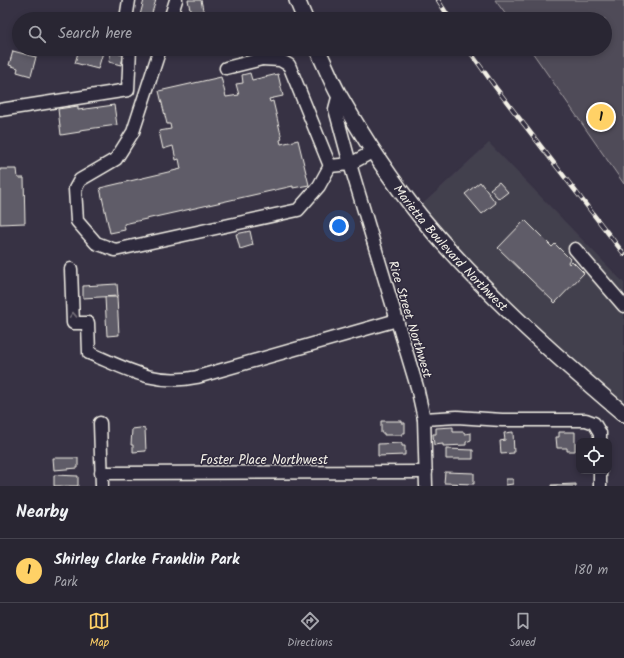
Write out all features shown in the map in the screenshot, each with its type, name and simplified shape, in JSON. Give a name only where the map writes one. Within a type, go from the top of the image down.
[{"type":"main road","points":[[297,0],[302,12]]},
{"type":"main road","name":"Marietta Boulevard Northwest","points":[[320,56],[339,94],[374,151],[419,215],[452,253],[495,298],[585,381],[624,414]]},
{"type":"street","points":[[127,12],[129,0]]},
{"type":"street","points":[[172,12],[176,0]]},
{"type":"street","points":[[0,110],[128,90],[130,56]]},
{"type":"street","points":[[158,56],[133,132],[116,159],[80,180],[75,189],[77,221],[96,243],[115,250],[298,210],[319,186],[330,166]]},
{"type":"street","points":[[226,68],[256,56]]},
{"type":"street","points":[[267,56],[289,64],[330,166]]},
{"type":"street","name":"Rice Street Northwest","points":[[339,94],[335,109],[417,387],[424,419],[426,486]]},
{"type":"street","points":[[330,166],[350,164],[374,151]]},
{"type":"street","points":[[575,249],[624,306]]},
{"type":"street","points":[[72,269],[73,324],[88,323],[89,353],[154,378],[165,380],[185,379],[397,320]]},
{"type":"street","points":[[424,419],[457,417],[502,420],[586,420],[594,423],[600,433],[600,438]]},
{"type":"street","points":[[100,422],[102,486]]},
{"type":"street","name":"Foster Place Northwest","points":[[101,473],[426,472]]},
{"type":"street","points":[[600,474],[600,486]]},
{"type":"shaded area","points":[[495,0],[624,0],[624,184],[535,56],[612,56],[612,12],[504,12]]},
{"type":"shaded area","points":[[489,143],[624,283],[624,423],[414,212]]},
{"type":"building","points":[[144,0],[156,0],[152,12],[141,12]]},
{"type":"building","points":[[188,0],[201,0],[204,12],[191,12]]},
{"type":"building","points":[[12,54],[12,56],[36,57],[31,76],[17,72],[18,68],[9,65]]},
{"type":"building","points":[[77,56],[102,56],[98,69],[75,63]]},
{"type":"building","points":[[110,56],[123,56],[121,65],[109,62]]},
{"type":"building","points":[[250,73],[252,80],[278,74],[283,96],[269,99],[270,102],[273,101],[282,139],[280,140],[281,144],[298,140],[309,185],[293,188],[293,186],[124,224],[125,230],[110,233],[100,188],[181,169],[179,159],[176,160],[173,146],[163,149],[159,131],[171,129],[170,124],[167,124],[159,91],[221,77],[226,97],[239,95],[236,84],[243,83],[242,75]]},
{"type":"building","points":[[114,105],[117,125],[80,130],[80,132],[61,135],[58,109],[78,106],[78,110]]},
{"type":"building","points":[[0,169],[17,169],[18,178],[24,178],[25,223],[0,224]]},
{"type":"building","points":[[480,182],[496,203],[482,214],[465,194]]},
{"type":"building","points":[[499,182],[508,192],[499,199],[490,189]]},
{"type":"building","points":[[525,220],[552,247],[555,244],[570,259],[568,262],[569,264],[572,261],[584,273],[555,303],[498,248]]},
{"type":"building","points":[[250,231],[253,245],[240,249],[236,234]]},
{"type":"building","points":[[117,284],[118,296],[83,298],[83,286]]},
{"type":"building","points":[[105,297],[117,297],[119,335],[107,336]]},
{"type":"building","points":[[381,421],[402,421],[402,423],[405,423],[405,433],[402,433],[402,435],[384,435],[384,433],[381,433]]},
{"type":"building","points":[[453,427],[453,432],[464,432],[465,434],[471,433],[471,440],[466,442],[466,445],[434,445],[433,434],[436,434],[436,428]]},
{"type":"building","points":[[132,429],[145,429],[146,451],[133,452],[133,445],[131,445]]},
{"type":"building","points":[[513,432],[514,453],[501,454],[500,441],[505,440],[504,433]]},
{"type":"building","points":[[559,432],[575,432],[575,451],[567,451],[567,448],[557,448],[556,437],[559,437]]},
{"type":"building","points":[[402,443],[402,446],[405,446],[405,455],[378,456],[378,444]]},
{"type":"building","points":[[446,449],[473,450],[473,459],[446,459]]},
{"type":"building","points":[[53,458],[78,458],[78,468],[54,470]]},
{"type":"building","points":[[445,472],[474,473],[474,484],[444,483]]},
{"type":"building","points":[[54,475],[78,476],[78,486],[54,486]]},
{"type":"building","points":[[506,479],[513,479],[513,484],[506,485]]},
{"type":"building","points":[[576,484],[576,486],[551,486],[551,485]]},
{"type":"railway","points":[[438,0],[446,12]]},
{"type":"railway","points":[[473,56],[624,254]]},
{"type":"place","name":"Shirley Clarke Franklin Park","points":[[601,117]]}]
